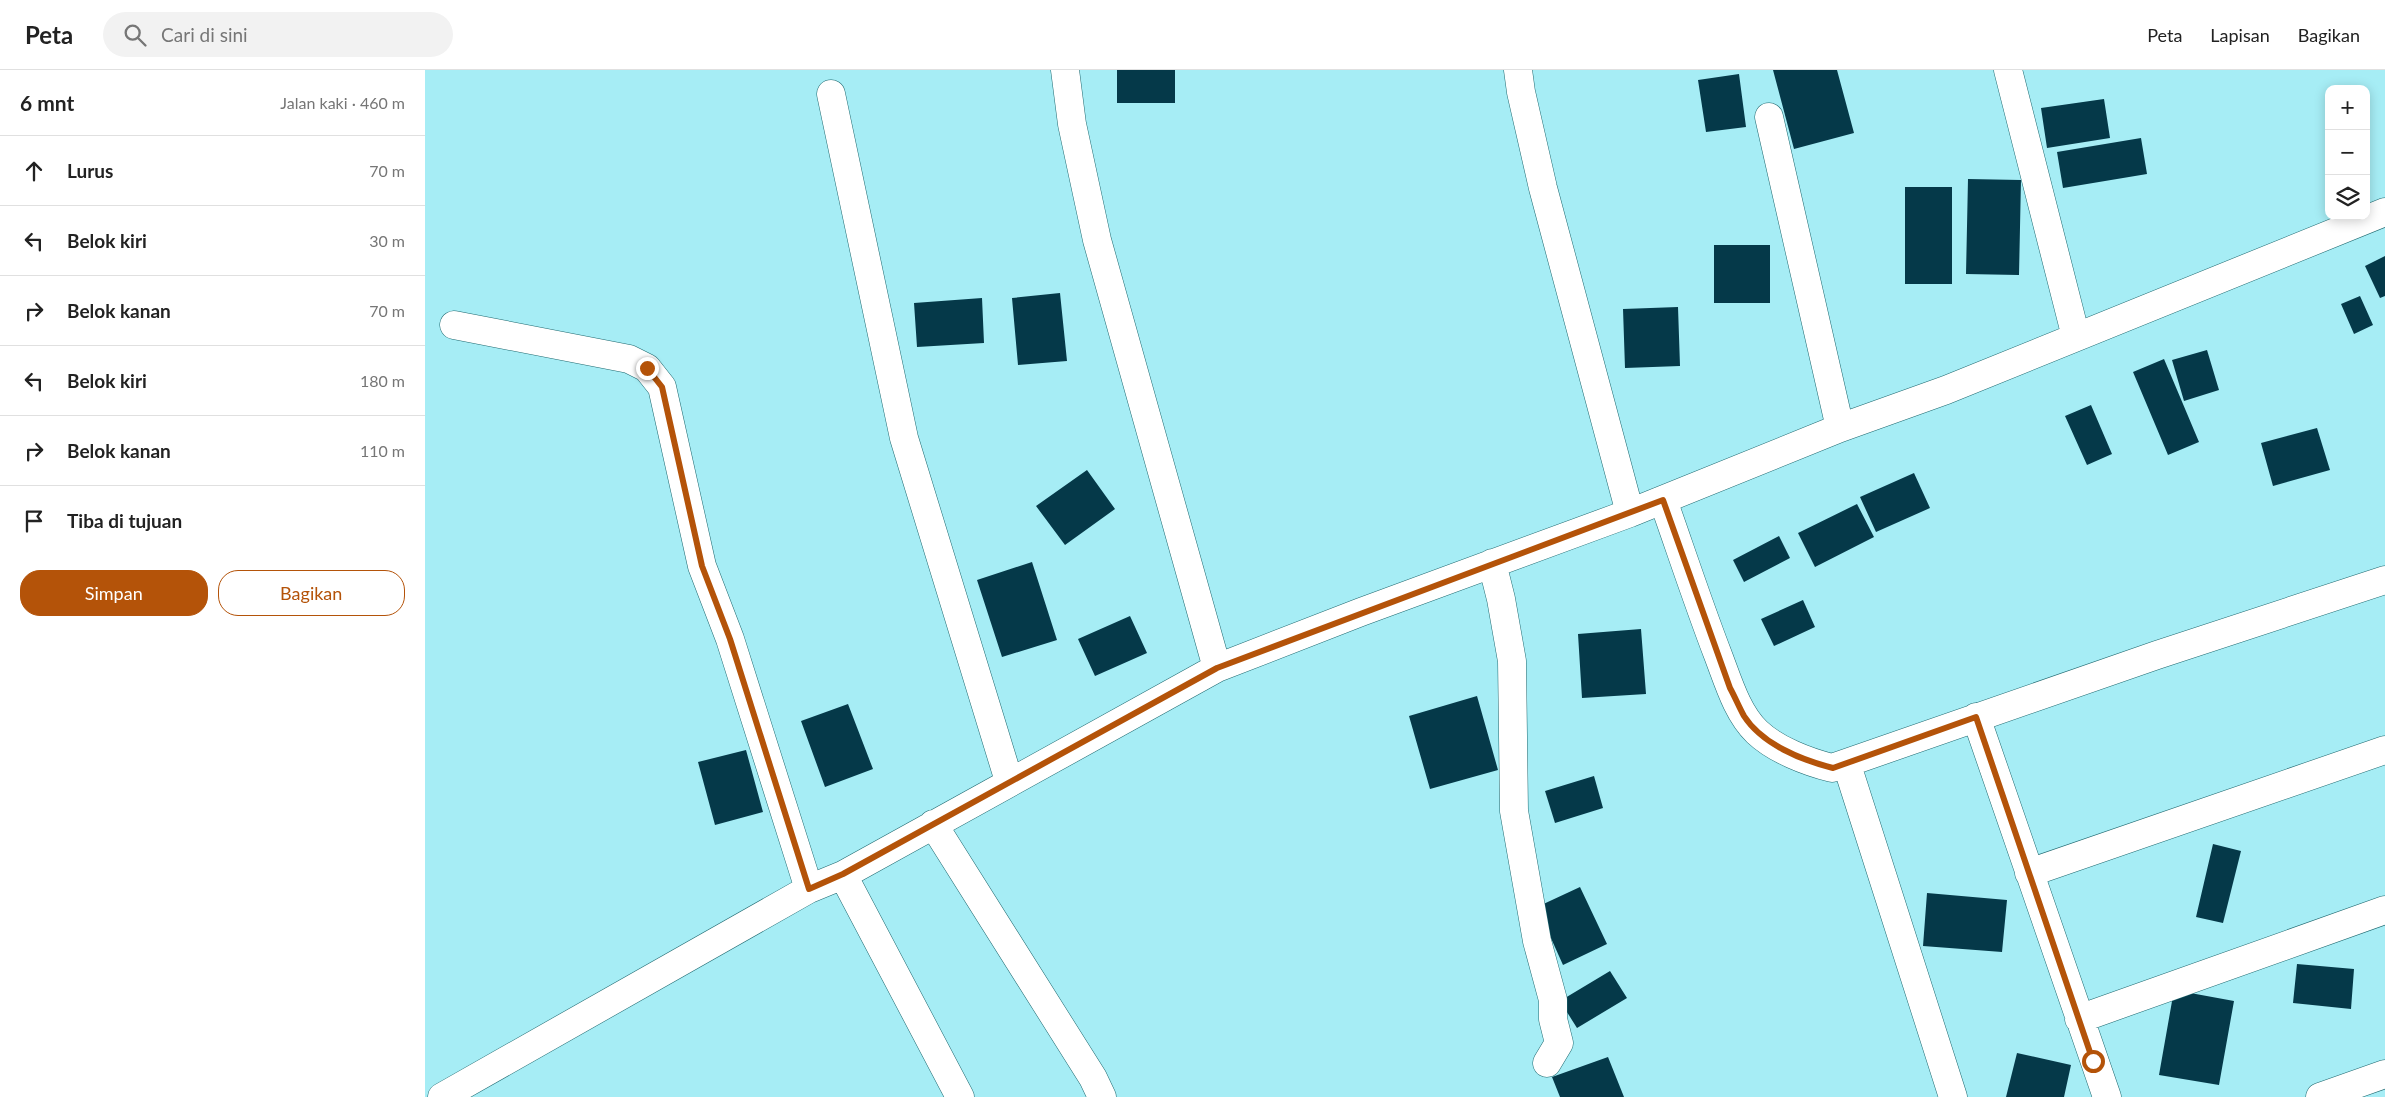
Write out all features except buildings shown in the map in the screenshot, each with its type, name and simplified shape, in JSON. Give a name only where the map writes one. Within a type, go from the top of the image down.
[{"type":"street","points":[[1065,70],[1072,124],[1097,240],[1217,668]]},
{"type":"street","points":[[1518,70],[1521,92],[1543,188],[1630,513]]},
{"type":"street","points":[[2008,70],[2076,337]]},
{"type":"street","points":[[831,94],[905,438],[1009,781]]},
{"type":"street","points":[[1769,117],[1841,428]]},
{"type":"street","points":[[445,1096],[809,889],[843,874],[1217,668],[1492,563],[1630,513],[1841,428],[1945,390],[2385,212]]},
{"type":"street","points":[[454,325],[629,359],[647,368],[662,387],[702,566],[730,639],[809,889]]},
{"type":"street","points":[[1663,500],[1711,638],[1730,688],[1744,716],[1758,732],[1779,747],[1815,764],[1833,768],[1847,765],[1976,717],[2385,580]]},
{"type":"street","points":[[1492,563],[1501,598],[1511,661],[1514,811],[1537,941],[1553,1000],[1553,1019],[1559,1043],[1547,1062]]},
{"type":"street","points":[[1976,717],[2107,1097]]},
{"type":"street","points":[[2029,873],[2385,750]]},
{"type":"street","points":[[1847,765],[1953,1097]]},
{"type":"street","points":[[933,824],[1093,1078],[1102,1097]]},
{"type":"street","points":[[843,874],[960,1097]]},
{"type":"street","points":[[2079,1019],[2385,910]]},
{"type":"street","points":[[2320,1097],[2385,1074]]},
{"type":"route","points":[[647,368],[662,387],[669,409],[702,566],[730,639],[809,889],[843,874],[1217,668],[1361,612],[1663,500],[1730,688],[1744,716],[1758,732],[1779,747],[1815,764],[1833,768],[1847,765],[1976,717],[2093,1061]]}]
